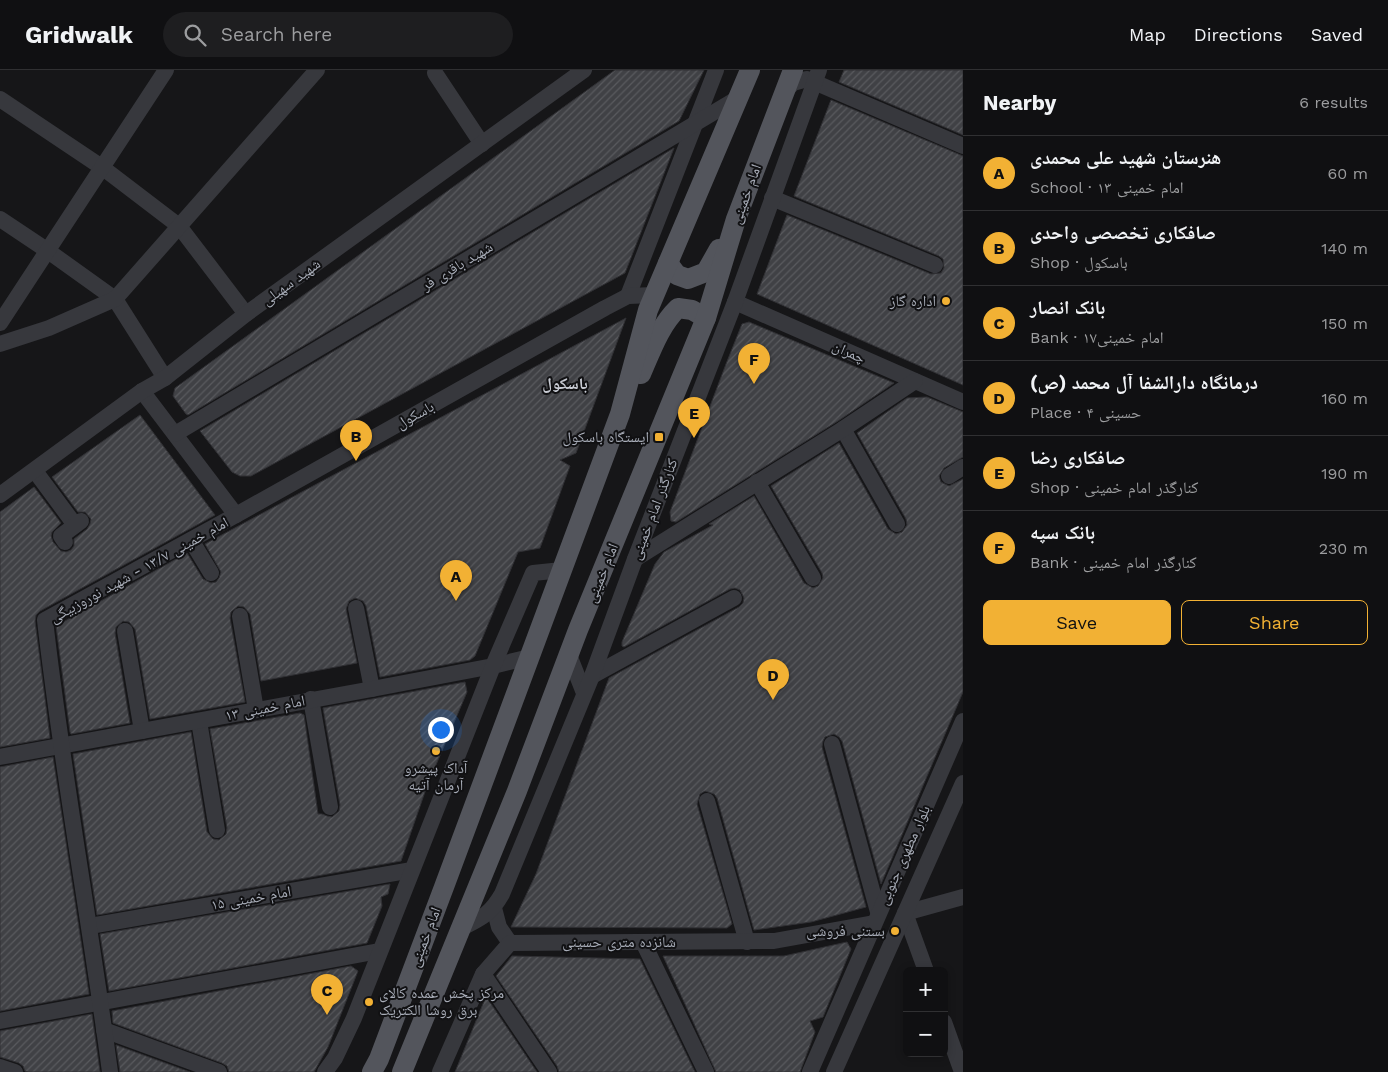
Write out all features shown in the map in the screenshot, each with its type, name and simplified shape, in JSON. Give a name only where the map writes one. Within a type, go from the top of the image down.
[{"type":"main road","name":"امام خمینی","points":[[372,1072],[441,896],[620,414],[648,310],[750,70]]},
{"type":"main road","name":"امام خمینی","points":[[402,1072],[517,791],[569,655],[706,318],[736,219],[793,70]]},
{"type":"main road","points":[[668,263],[677,275],[688,279],[706,272],[736,219]]},
{"type":"main road","points":[[620,414],[670,315],[678,308],[692,310],[706,318]]},
{"type":"street","points":[[0,344],[50,328],[115,299],[317,70]]},
{"type":"street","points":[[628,296],[716,70]]},
{"type":"street","name":"شهید سهیلی","points":[[0,495],[142,391],[165,378],[246,314],[580,71]]},
{"type":"street","points":[[0,323],[103,168],[158,73]]},
{"type":"street","points":[[435,73],[482,144]]},
{"type":"street","points":[[784,92],[792,83],[816,76],[963,146]]},
{"type":"street","name":"کنارگذر امام خمینی","points":[[460,929],[481,918],[494,908],[502,894],[592,676],[635,559],[736,302],[816,76]]},
{"type":"street","points":[[0,98],[103,168],[179,226],[246,314]]},
{"type":"street","name":"شهید باقری فر","points":[[175,434],[738,98]]},
{"type":"street","points":[[772,198],[935,265]]},
{"type":"street","points":[[0,219],[115,299],[165,378]]},
{"type":"street","name":"باسکول","points":[[236,515],[628,296],[654,295]]},
{"type":"street","name":"چمران","points":[[736,302],[963,402]]},
{"type":"street","points":[[635,559],[843,429],[915,381]]},
{"type":"street","points":[[142,391],[236,515]]},
{"type":"street","points":[[843,429],[897,524]]},
{"type":"street","points":[[35,471],[78,523],[61,536],[66,542]]},
{"type":"street","points":[[757,482],[814,578]]},
{"type":"street","name":"امام خمینی ۱۳/۷ - شهید نوروزبیگی","points":[[61,745],[45,620],[236,515]]},
{"type":"street","points":[[191,540],[211,573]]},
{"type":"street","points":[[325,1072],[335,1058],[354,1018],[493,666],[533,573],[562,570]]},
{"type":"street","points":[[592,676],[734,598]]},
{"type":"street","points":[[356,608],[372,689]]},
{"type":"street","points":[[240,616],[256,710]]},
{"type":"street","points":[[125,631],[142,731]]},
{"type":"street","points":[[569,655],[584,693]]},
{"type":"street","name":"امام خمینی ۱۳","points":[[0,757],[372,689],[530,657]]},
{"type":"street","points":[[311,699],[330,806]]},
{"type":"street","points":[[199,721],[217,830]]},
{"type":"street","name":"بلوار مطهری جنوبی","points":[[810,1072],[963,721]]},
{"type":"street","points":[[832,744],[876,918]]},
{"type":"street","points":[[61,745],[90,926],[110,1072]]},
{"type":"street","name":"بلوار مطهری جنوبی","points":[[834,1072],[963,782]]},
{"type":"street","points":[[707,801],[747,942]]},
{"type":"street","name":"امام خمینی ۱۵","points":[[90,926],[412,870]]},
{"type":"street","points":[[925,967],[905,913],[963,897]]},
{"type":"street","points":[[440,1072],[484,974],[510,943],[499,927],[494,908]]},
{"type":"street","name":"شانزده متری حسینی","points":[[510,943],[774,941],[876,918]]},
{"type":"street","points":[[643,942],[703,1066]]},
{"type":"street","points":[[0,1021],[379,951]]},
{"type":"street","points":[[484,974],[549,1072]]},
{"type":"street","points":[[104,1030],[219,1072]]},
{"type":"street","points":[[948,1033],[962,1072]]},
{"type":"street","points":[[0,1067],[15,1072]]},
{"type":"building","points":[[615,70],[704,70],[679,121],[188,415],[186,414],[173,396],[175,388]]},
{"type":"building","points":[[844,70],[963,70],[963,135],[839,82]]},
{"type":"building","points":[[831,100],[963,156],[963,385],[757,294],[787,215],[931,274],[941,273],[944,268],[943,259],[939,256],[794,196]]},
{"type":"building","points":[[674,148],[625,273],[251,476],[240,476],[232,472],[200,431]]},
{"type":"building","points":[[626,318],[576,453],[560,460],[570,466],[540,548],[518,552],[475,656],[470,660],[380,677],[366,606],[363,601],[355,598],[349,601],[346,609],[357,663],[261,681],[250,614],[244,607],[238,606],[231,612],[230,618],[245,702],[150,719],[135,629],[129,622],[123,621],[116,627],[115,633],[130,723],[71,734],[56,626],[187,553],[203,579],[211,583],[216,582],[221,572],[205,544]]},
{"type":"building","points":[[749,322],[894,383],[838,421],[676,522],[671,521],[670,512],[726,364],[742,324]]},
{"type":"building","points":[[927,397],[963,412],[963,457],[944,468],[939,476],[941,482],[949,486],[963,479],[963,692],[881,884],[842,741],[834,734],[825,737],[823,741],[822,747],[866,907],[811,922],[754,930],[717,798],[714,794],[705,791],[700,794],[697,804],[732,924],[727,928],[511,927],[536,874],[609,678],[739,607],[743,603],[744,598],[740,590],[730,589],[624,647],[622,646],[655,564],[664,552],[713,525],[709,524],[754,496],[804,583],[813,588],[818,586],[823,578],[822,573],[771,486],[839,443],[888,529],[896,534],[902,532],[907,525],[906,519],[857,433],[907,398]]},
{"type":"building","points":[[140,415],[215,515],[40,611],[36,615],[35,621],[50,738],[0,747],[0,512],[34,487],[61,523],[52,532],[53,542],[61,551],[71,550],[74,546],[74,539],[87,529],[91,519],[85,512],[78,512],[52,477]]},
{"type":"building","points":[[465,682],[467,692],[427,786],[401,861],[97,915],[73,754],[191,732],[207,832],[213,839],[219,840],[226,834],[227,828],[210,729],[300,713],[304,715],[318,814],[332,817],[339,811],[340,805],[323,708]]},
{"type":"building","points":[[53,757],[89,994],[0,1011],[0,767]]},
{"type":"building","points":[[390,884],[388,894],[381,897],[382,906],[367,943],[109,991],[100,934]]},
{"type":"building","points":[[847,942],[851,949],[823,1017],[810,1021],[815,1032],[800,1072],[716,1072],[663,956],[784,956]]},
{"type":"building","points":[[512,956],[640,959],[695,1072],[559,1072],[557,1066],[496,976]]},
{"type":"building","points":[[351,966],[358,971],[328,1047],[314,1072],[229,1072],[227,1066],[222,1063],[113,1023],[112,1011]]},
{"type":"building","points":[[487,998],[537,1072],[455,1072]]},
{"type":"building","points":[[92,1014],[100,1072],[28,1072],[19,1063],[0,1057],[0,1031]]},
{"type":"building","points":[[116,1045],[190,1072],[120,1072]]},
{"type":"place","name":"اداره گاز","points":[[946,301]]},
{"type":"place","name":"بانک سپه","points":[[754,384]]},
{"type":"place","name":"ایستگاه باسکول","points":[[659,437]]},
{"type":"place","name":"صافکاری رضا","points":[[694,438]]},
{"type":"place","name":"صافکاری تخصصی واحدی","points":[[356,461]]},
{"type":"place","name":"هنرستان شهید علی محمدی","points":[[456,601]]},
{"type":"place","name":"درمانگاه دارالشفا آل محمد (ص)","points":[[773,700]]},
{"type":"place","name":"آداک پیشرو آرمان آتیه","points":[[436,751]]},
{"type":"place","name":"بستنی فروشی","points":[[895,931]]},
{"type":"place","name":"مرکز پخش عمده کالای برق روشا الکتریک","points":[[369,1002]]},
{"type":"place","name":"بانک انصار","points":[[327,1015]]},
{"type":"district","name":"باسکول","points":[[565,383]]}]
